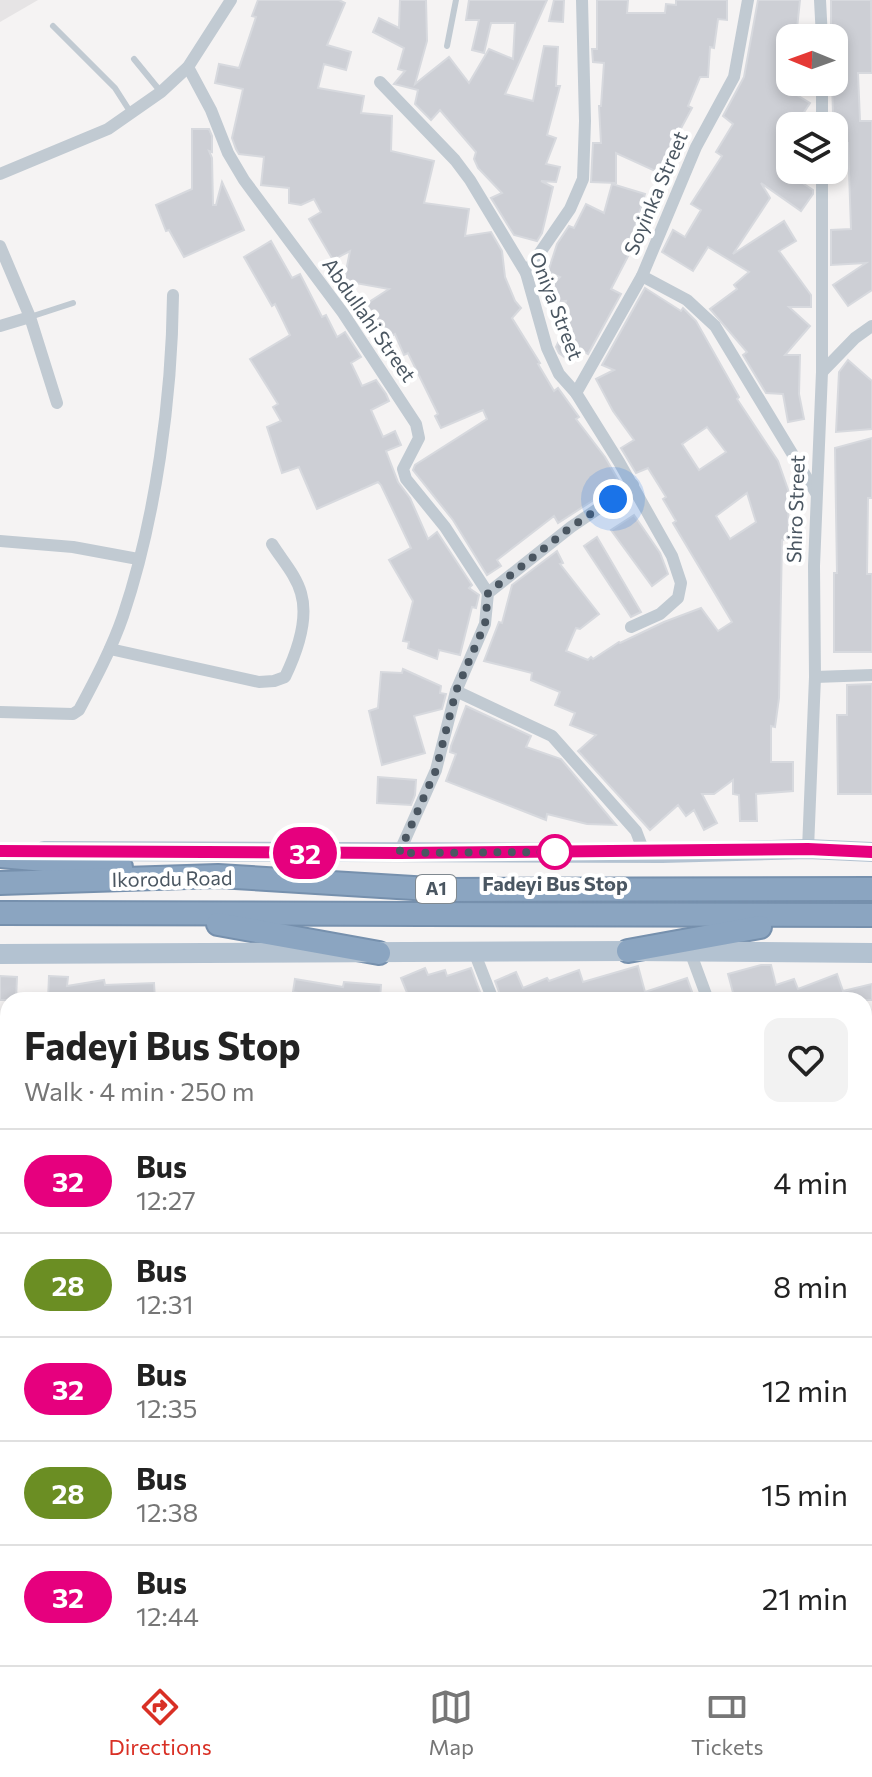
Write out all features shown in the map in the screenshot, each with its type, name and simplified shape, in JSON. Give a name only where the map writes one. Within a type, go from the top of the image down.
[{"type":"highway","points":[[0,854],[218,876]]},
{"type":"highway","name":"Ikorodu Road","points":[[0,883],[218,876],[446,890],[872,889]]},
{"type":"highway","points":[[786,888],[872,877]]},
{"type":"highway","name":"Ikorodu Road","points":[[0,913],[872,915]]},
{"type":"highway","points":[[158,913],[379,953]]},
{"type":"highway","points":[[628,951],[818,916]]},
{"type":"main road","name":"Ikorodu Road","points":[[0,854],[808,849],[872,852]]},
{"type":"main road","points":[[0,954],[872,953]]},
{"type":"street","points":[[0,174],[108,129],[161,92],[188,67],[231,0]]},
{"type":"street","points":[[526,273],[570,209],[583,179],[582,0]]},
{"type":"street","name":"Soyinka Street","points":[[576,393],[642,276],[696,147],[734,77],[748,0]]},
{"type":"street","points":[[820,0],[821,24]]},
{"type":"street","name":"Abdullahi Street","points":[[188,67],[244,180],[343,313],[416,424],[419,438],[403,469],[406,479],[445,527],[488,593]]},
{"type":"street","name":"Oniya Street","points":[[380,82],[455,160],[470,180],[526,273],[547,348],[559,374],[576,393],[633,485],[672,556],[681,583],[673,605],[631,627]]},
{"type":"street","name":"Shiro Street","points":[[808,849],[822,372],[822,184]]},
{"type":"street","points":[[0,246],[30,317],[57,403]]},
{"type":"street","points":[[642,276],[687,300],[715,326],[817,496]]},
{"type":"street","points":[[0,712],[73,714],[79,710],[110,649],[138,559],[162,438],[173,342],[173,295]]},
{"type":"street","points":[[0,326],[30,317]]},
{"type":"street","points":[[822,372],[855,338],[872,326]]},
{"type":"street","points":[[399,853],[436,770],[456,691],[485,624],[488,593],[571,527],[633,485]]},
{"type":"street","points":[[0,541],[50,544],[138,559]]},
{"type":"street","points":[[110,649],[259,682],[285,677],[300,637],[302,594],[291,571],[272,544]]},
{"type":"street","points":[[815,677],[872,675]]},
{"type":"street","points":[[456,691],[552,736],[636,831],[644,852]]},
{"type":"street","points":[[475,954],[490,992]]},
{"type":"street","points":[[691,954],[705,992]]},
{"type":"lane","points":[[447,46],[456,0]]},
{"type":"lane","points":[[53,26],[115,88],[131,113]]},
{"type":"lane","points":[[134,59],[161,92]]},
{"type":"lane","points":[[30,317],[73,303]]},
{"type":"shaded area","points":[[0,0],[38,0],[0,22]]},
{"type":"building","points":[[258,0],[339,0],[345,3],[327,45],[351,52],[346,70],[324,64],[318,88],[364,96],[361,113],[392,116],[391,151],[434,161],[424,203],[469,209],[465,236],[491,232],[502,251],[505,277],[521,308],[512,318],[554,391],[558,388],[579,417],[576,419],[620,483],[558,523],[554,516],[497,560],[501,566],[487,575],[453,520],[413,470],[415,465],[487,419],[483,410],[441,428],[435,416],[438,414],[408,353],[404,355],[395,334],[389,338],[366,304],[389,289],[344,281],[350,251],[333,260],[309,219],[321,212],[314,199],[301,205],[289,203],[289,188],[261,185],[264,157],[239,154],[236,149],[232,138],[243,89],[215,83],[219,64],[239,68],[256,17],[252,16]]},
{"type":"building","points":[[400,0],[426,0],[427,41],[415,84],[449,57],[469,83],[489,49],[513,59],[515,23],[491,23],[484,53],[472,50],[479,20],[466,20],[469,0],[547,0],[505,94],[533,101],[544,46],[558,47],[556,86],[560,86],[547,135],[556,138],[546,164],[560,167],[556,182],[541,181],[553,187],[542,233],[537,241],[514,235],[491,198],[502,193],[478,168],[474,159],[476,152],[440,110],[431,120],[415,104],[418,90],[394,84],[405,71],[398,69],[404,48],[373,32],[379,18],[399,28]]},
{"type":"building","points":[[554,0],[564,0],[563,22],[549,21]]},
{"type":"building","points":[[597,0],[628,0],[627,13],[665,13],[666,4],[676,5],[676,0],[727,0],[727,20],[718,19],[714,48],[710,47],[708,77],[700,77],[688,106],[692,108],[679,132],[683,135],[664,175],[616,153],[616,183],[591,182],[593,143],[601,143],[599,106],[604,63],[593,62],[592,49],[597,49]]},
{"type":"building","points":[[758,0],[800,0],[797,24],[776,24],[776,96],[799,96],[810,103],[804,112],[776,112],[776,184],[804,184],[813,190],[813,194],[801,211],[761,183],[770,198],[733,254],[784,221],[796,241],[779,251],[811,295],[811,307],[789,307],[810,326],[785,355],[800,355],[799,394],[804,419],[788,422],[783,394],[766,393],[743,355],[747,352],[710,309],[737,289],[734,285],[749,272],[708,247],[693,271],[662,252],[673,230],[685,237],[701,210],[691,204],[722,156],[716,152],[733,124],[723,116],[744,77]]},
{"type":"building","points":[[831,0],[871,0],[872,73],[858,73],[860,121],[872,121],[872,290],[848,306],[833,285],[866,263],[831,265],[831,230],[851,229],[848,112],[833,112],[832,96],[848,96],[848,24],[831,24]]},
{"type":"building","points":[[192,129],[209,129],[212,136],[212,152],[209,151],[212,158],[213,205],[216,205],[222,182],[244,230],[184,257],[169,230],[166,231],[156,205],[192,189]]},
{"type":"building","points":[[612,184],[645,194],[633,234],[638,237],[611,289],[621,294],[588,354],[575,346],[567,359],[556,347],[567,324],[560,322],[566,301],[556,302],[553,284],[560,277],[548,272],[557,244],[569,226],[574,228],[586,204],[604,213]]},
{"type":"building","points":[[271,241],[292,278],[300,274],[322,317],[326,315],[337,337],[345,332],[361,357],[351,363],[362,386],[376,380],[386,394],[389,401],[371,410],[383,437],[395,431],[401,445],[386,451],[398,482],[410,498],[428,539],[437,532],[472,585],[469,588],[479,595],[476,608],[472,607],[460,655],[439,650],[437,659],[408,648],[409,642],[403,641],[413,601],[389,560],[411,548],[381,485],[378,482],[317,509],[299,467],[282,473],[267,427],[281,421],[273,407],[278,404],[250,359],[290,335],[275,304],[272,306],[244,257]]},
{"type":"building","points":[[645,288],[681,311],[683,308],[696,321],[739,397],[737,399],[778,461],[792,501],[788,503],[789,539],[782,540],[779,698],[775,727],[771,726],[771,762],[793,762],[793,791],[756,794],[757,821],[740,821],[739,795],[733,794],[733,780],[714,794],[702,794],[717,823],[704,830],[694,810],[686,816],[678,805],[650,830],[578,751],[596,735],[570,725],[575,713],[555,705],[560,692],[531,680],[532,673],[484,661],[499,622],[502,623],[512,585],[557,551],[563,563],[560,564],[599,614],[580,629],[576,628],[566,651],[588,660],[619,642],[701,608],[718,631],[732,622],[673,523],[676,521],[663,499],[666,497],[648,468],[636,473],[621,448],[634,440],[613,411],[596,379],[614,370],[602,365]],"holes":[[[707,427],[726,452],[699,470],[682,444]],[[747,493],[756,522],[730,539],[716,516]]]},
{"type":"building","points":[[848,360],[872,381],[872,429],[836,432],[839,372]]},
{"type":"building","points":[[872,438],[867,574],[872,574],[872,652],[834,652],[834,573],[837,573],[835,448]]},
{"type":"building","points":[[634,515],[660,553],[668,574],[652,586],[611,530]]},
{"type":"building","points":[[597,537],[641,612],[631,617],[584,546]]},
{"type":"building","points":[[403,669],[441,686],[440,693],[446,694],[442,709],[414,716],[425,753],[382,765],[369,711],[378,708],[381,672],[402,673]]},
{"type":"building","points":[[872,684],[872,794],[838,794],[837,715],[847,715],[847,685]]},
{"type":"building","points":[[466,706],[531,736],[526,747],[561,759],[616,825],[587,824],[547,814],[546,820],[446,781],[456,754],[450,752],[451,746]]},
{"type":"building","points":[[378,777],[416,780],[411,805],[377,803]]},
{"type":"building","points":[[771,965],[776,985],[794,979],[798,989],[837,974],[843,991],[872,984],[872,992],[733,992],[728,974]]},
{"type":"building","points":[[638,966],[645,992],[499,992],[495,981],[516,972],[523,988],[579,970],[583,982]]},
{"type":"building","points":[[425,968],[428,975],[445,970],[447,976],[471,968],[480,992],[407,992],[401,978]]},
{"type":"building","points":[[0,976],[17,977],[16,992],[0,992]]},
{"type":"building","points":[[49,976],[68,977],[67,986],[104,980],[105,985],[154,983],[155,992],[48,992]]},
{"type":"building","points":[[687,978],[692,992],[645,992]]},
{"type":"building","points":[[295,979],[343,987],[344,982],[381,985],[381,992],[293,992]]},
{"type":"bus line","name":"32","points":[[0,851],[662,853],[808,849],[872,852]]},
{"type":"place","name":"Fadeyi Bus Stop","points":[[555,852]]},
{"type":"route","points":[[555,852],[399,853],[436,770],[456,691],[485,624],[488,593],[571,527],[613,499]]}]
